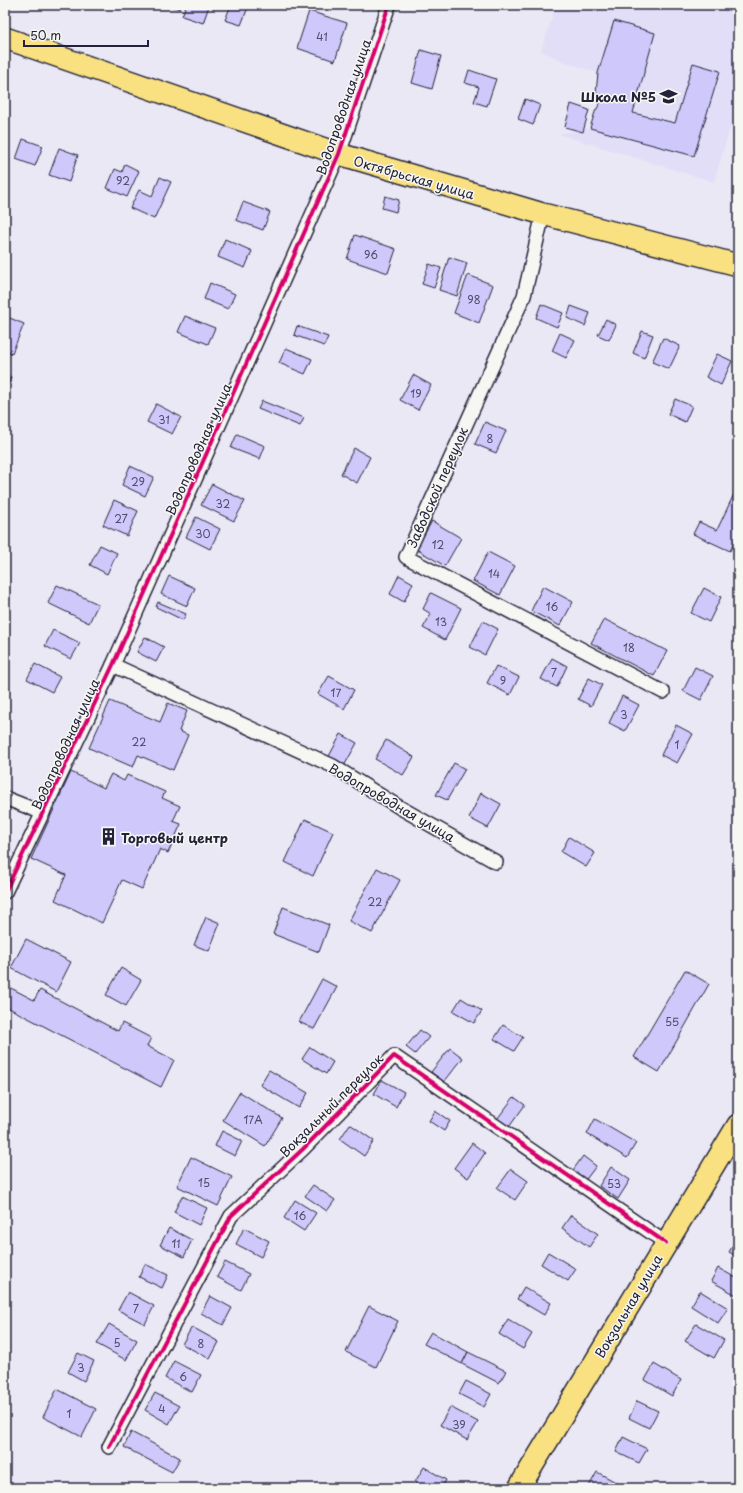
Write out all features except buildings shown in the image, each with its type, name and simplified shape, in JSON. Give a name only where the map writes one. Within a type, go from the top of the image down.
[{"type":"main road","name":"Октябрьская улица","points":[[5,38],[339,154],[543,214],[738,265]]},
{"type":"main road","name":"Вокзальная улица","points":[[519,1488],[738,1125]]},
{"type":"street","name":"Водопроводная улица","points":[[5,892],[113,665],[339,154],[389,5]]},
{"type":"street","name":"Заводской переулок","points":[[543,214],[524,296],[406,557],[663,692]]},
{"type":"street","name":"Водопроводная улица","points":[[113,665],[333,766],[399,807],[496,862]]},
{"type":"street","points":[[5,798],[43,813]]},
{"type":"street","name":"Вокзальный переулок","points":[[109,1447],[231,1216],[303,1149],[394,1056],[666,1243]]},
{"type":"shaded area","name":"Школа №5","points":[[556,5],[738,5],[738,102],[714,182],[558,134],[590,128],[595,112],[603,99],[596,93],[598,73],[565,62],[541,51]]},
{"type":"cycle path","points":[[5,892],[113,665],[339,154],[389,5]]},
{"type":"cycle path","points":[[109,1447],[231,1216],[303,1149],[394,1056],[666,1243]]},
{"type":"place","name":"Школа №5","points":[[669,96]]},
{"type":"place","name":"Торговый центр","points":[[108,837]]}]
